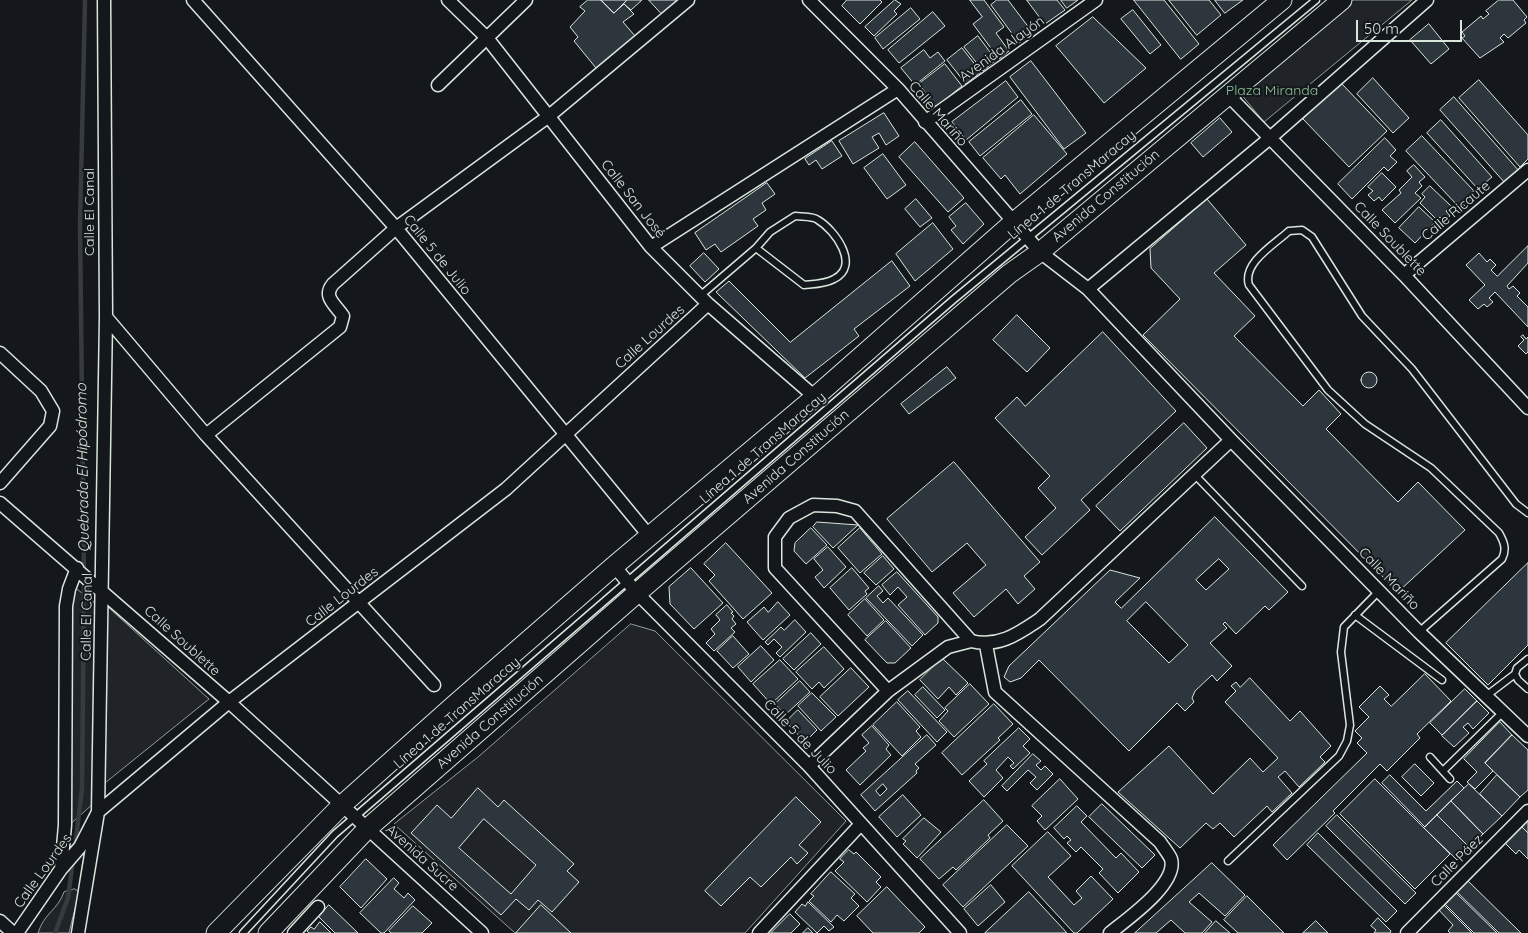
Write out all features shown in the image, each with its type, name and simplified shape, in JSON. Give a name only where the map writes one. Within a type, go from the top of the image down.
[{"type":"street","name":"Calle El Canal","points":[[78,933],[98,812],[98,586],[106,317],[104,0]]},
{"type":"street","name":"Calle 5 de Julio","points":[[193,0],[396,228],[650,537]]},
{"type":"street","name":"Calle San José","points":[[448,0],[487,38],[650,247],[704,300],[815,397]]},
{"type":"street","points":[[438,85],[526,0]]},
{"type":"street","points":[[206,435],[340,327],[343,316],[329,298],[330,287],[396,228],[549,116],[688,0]]},
{"type":"street","name":"Calle Mariño","points":[[809,0],[898,90],[1034,245],[1088,289],[1231,440],[1419,632],[1528,736]]},
{"type":"street","name":"Avenida Alayón","points":[[925,122],[1096,0]]},
{"type":"street","name":"Avenida Constitución","points":[[268,933],[355,817],[614,566],[815,397],[1014,222],[1282,0]]},
{"type":"street","name":"Avenida Constitución","points":[[216,933],[1009,274],[1034,245],[1227,94],[1342,0]]},
{"type":"street","points":[[1088,289],[1270,138],[1427,0]]},
{"type":"street","points":[[650,247],[898,90]]},
{"type":"street","name":"Calle Soublette","points":[[1227,94],[1404,276],[1528,408]]},
{"type":"street","name":"Calle Ricaute","points":[[1404,276],[1528,170]]},
{"type":"street","name":"Calle Lourdes","points":[[18,933],[62,868],[80,847],[98,812],[229,702],[506,489],[704,300]]},
{"type":"street","points":[[106,317],[206,435],[358,604],[434,685]]},
{"type":"street","points":[[0,353],[41,391],[53,411],[50,426],[0,483]]},
{"type":"street","points":[[808,766],[888,691],[948,647],[972,641],[986,645],[1015,636],[1040,619],[1231,440]]},
{"type":"street","name":"Calle Soublette","points":[[0,503],[98,586],[355,817]]},
{"type":"street","points":[[888,691],[776,568],[775,538],[789,518],[813,505],[837,506],[855,511],[972,641]]},
{"type":"street","name":"Calle 5 de Julio","points":[[614,566],[632,587],[808,766],[960,933]]},
{"type":"street","points":[[62,868],[65,825],[66,606],[68,589],[77,568]]},
{"type":"street","points":[[986,645],[995,692],[1160,842],[1171,859],[1170,876],[1158,891],[1110,933]]},
{"type":"street","name":"Calle Páez","points":[[1407,933],[1528,811]]},
{"type":"street","name":"Avenida Sucre","points":[[355,817],[482,933]]},
{"type":"street","points":[[760,933],[860,825]]},
{"type":"street","points":[[294,933],[318,908]]},
{"type":"street","points":[[0,921],[14,933]]},
{"type":"lane","name":"Línea 1 de TransMaracay","points":[[1034,245],[1316,0]]},
{"type":"lane","points":[[704,300],[770,232],[795,216],[817,218],[843,247],[846,263],[843,271],[836,279],[823,284],[804,285],[756,248]]},
{"type":"lane","points":[[1419,632],[1502,559],[1505,553],[1504,543],[1499,533],[1431,468],[1365,424],[1328,390],[1249,285],[1246,277],[1249,268],[1289,231],[1302,230],[1312,237],[1362,316],[1412,369],[1516,504],[1528,513]]},
{"type":"lane","points":[[1194,473],[1302,586]]},
{"type":"lane","points":[[1228,861],[1339,756],[1350,725],[1341,652],[1344,626],[1379,591]]},
{"type":"lane","points":[[1356,615],[1442,680]]},
{"type":"lane","points":[[1486,696],[1515,674],[1517,668],[1528,659]]},
{"type":"lane","points":[[1515,674],[1528,689]]},
{"type":"lane","points":[[1443,772],[1503,712]]},
{"type":"lane","points":[[1430,757],[1450,780]]},
{"type":"lane","points":[[244,933],[336,834],[355,817]]},
{"type":"green space","name":"Plaza Miranda","points":[[1353,0],[1412,0],[1264,122],[1240,93]]},
{"type":"green space","points":[[73,586],[96,604],[94,803],[68,826],[69,614]]},
{"type":"green space","points":[[108,607],[209,699],[105,783]]},
{"type":"green space","points":[[631,624],[655,631],[846,821],[745,933],[515,933],[394,824],[478,757]]},
{"type":"green space","points":[[75,889],[79,892],[69,933],[38,933],[64,892]]},
{"type":"building","points":[[588,0],[601,0],[614,13],[624,4],[634,14],[623,22],[635,36],[596,68],[574,41],[578,37],[570,27],[585,11],[580,7]]},
{"type":"building","points":[[601,0],[627,0],[614,13]]},
{"type":"building","points":[[627,0],[642,0],[631,10],[624,4]]},
{"type":"building","points":[[649,0],[678,0],[662,14]]},
{"type":"building","points":[[847,0],[880,0],[882,2],[860,24],[842,6]]},
{"type":"building","points":[[895,0],[901,4],[894,11],[897,14],[874,36],[865,27]]},
{"type":"building","points":[[970,0],[984,0],[1004,27],[996,33],[1009,51],[999,59],[973,24],[982,17]]},
{"type":"building","points":[[997,0],[1008,0],[1033,33],[1019,43],[991,5]]},
{"type":"building","points":[[1027,0],[1057,0],[1065,10],[1045,24]]},
{"type":"building","points":[[1061,0],[1078,0],[1067,8]]},
{"type":"building","points":[[1134,0],[1164,0],[1199,44],[1181,59]]},
{"type":"building","points":[[1169,0],[1209,0],[1221,15],[1197,35]]},
{"type":"building","points":[[1215,0],[1243,0],[1225,13]]},
{"type":"building","points":[[1499,0],[1513,0],[1527,17],[1524,20],[1526,23],[1508,38],[1504,34],[1500,38],[1504,42],[1480,58],[1462,38],[1465,36],[1462,32],[1481,16],[1483,19],[1489,14],[1486,11]]},
{"type":"building","points":[[911,8],[920,19],[883,49],[875,38]]},
{"type":"building","points":[[1133,10],[1161,45],[1150,54],[1121,19]]},
{"type":"building","points":[[933,12],[945,26],[899,63],[888,50]]},
{"type":"building","points":[[1093,17],[1146,68],[1104,103],[1056,46]]},
{"type":"building","points":[[1429,24],[1449,49],[1431,64],[1410,40]]},
{"type":"building","points":[[978,36],[996,60],[983,71],[964,47]]},
{"type":"building","points":[[962,48],[981,72],[966,84],[947,60]]},
{"type":"building","points":[[924,50],[930,58],[938,52],[945,61],[915,85],[901,68]]},
{"type":"building","points":[[1031,61],[1086,133],[1064,149],[1010,77]]},
{"type":"building","points":[[945,64],[962,86],[936,107],[919,84]]},
{"type":"building","points":[[1373,78],[1409,118],[1393,133],[1357,94]]},
{"type":"building","points":[[1479,80],[1528,135],[1528,159],[1520,167],[1459,98]]},
{"type":"building","points":[[1006,81],[1018,97],[966,140],[952,122]]},
{"type":"building","points":[[1341,83],[1387,131],[1349,167],[1303,119]]},
{"type":"building","points":[[1454,97],[1519,171],[1505,183],[1440,110]]},
{"type":"building","points":[[1021,100],[1032,114],[980,156],[969,142]]},
{"type":"building","points":[[884,113],[899,136],[886,145],[879,133],[872,137],[879,148],[853,164],[839,141]]},
{"type":"building","points":[[1034,115],[1067,154],[1020,194],[1005,175],[1001,179],[983,158]]},
{"type":"building","points":[[1220,118],[1232,132],[1203,157],[1191,143]]},
{"type":"building","points":[[1441,120],[1492,177],[1486,182],[1490,186],[1485,191],[1481,186],[1478,189],[1427,133]]},
{"type":"building","points":[[1422,136],[1474,191],[1470,194],[1473,198],[1465,206],[1461,203],[1458,206],[1406,151]]},
{"type":"building","points":[[1385,138],[1396,150],[1390,156],[1397,162],[1388,171],[1384,167],[1352,199],[1338,184]]},
{"type":"building","points":[[832,141],[842,156],[822,169],[816,160],[809,165],[805,159]]},
{"type":"building","points":[[915,142],[964,198],[948,212],[899,157]]},
{"type":"building","points":[[883,154],[906,185],[887,199],[864,168]]},
{"type":"building","points":[[1414,165],[1425,177],[1419,182],[1422,186],[1415,193],[1421,198],[1395,223],[1382,210],[1401,193],[1399,190],[1412,177],[1407,171]]},
{"type":"building","points":[[1382,173],[1396,187],[1382,201],[1379,197],[1374,201],[1368,195],[1373,191],[1368,187]]},
{"type":"building","points":[[767,183],[775,194],[762,203],[766,210],[753,219],[758,226],[721,252],[715,244],[706,250],[695,233]]},
{"type":"building","points":[[1430,186],[1451,206],[1446,211],[1450,216],[1444,221],[1440,217],[1437,220],[1420,203],[1425,197],[1422,194]]},
{"type":"building","points":[[916,199],[932,218],[920,227],[905,209]]},
{"type":"building","points":[[1207,199],[1246,245],[1214,273],[1255,316],[1234,336],[1303,406],[1319,390],[1341,414],[1326,429],[1398,502],[1418,482],[1465,530],[1398,592],[1143,335],[1180,299],[1151,268],[1150,249]]},
{"type":"building","points":[[966,203],[984,224],[963,244],[951,230],[956,226],[949,217]]},
{"type":"building","points":[[1419,207],[1435,222],[1415,243],[1399,228]]},
{"type":"building","points":[[933,223],[953,249],[915,281],[896,254]]},
{"type":"building","points":[[1528,246],[1528,263],[1507,286],[1509,289],[1513,286],[1520,293],[1517,296],[1528,307],[1528,327],[1495,292],[1489,298],[1493,302],[1487,307],[1484,304],[1478,309],[1469,300],[1485,285],[1466,265],[1479,253],[1487,262],[1490,259],[1496,265],[1491,270],[1497,276]]},
{"type":"building","points":[[704,253],[719,269],[705,282],[690,266]]},
{"type":"building","points":[[892,261],[910,286],[854,329],[859,336],[805,378],[716,292],[729,281],[790,342]]},
{"type":"building","points":[[1017,315],[1050,348],[1027,372],[993,340]]},
{"type":"building","points":[[1103,332],[1176,411],[1081,500],[1090,510],[1042,555],[1025,537],[1056,508],[1038,488],[1050,476],[995,418],[1017,397],[1025,406]]},
{"type":"building","points":[[1523,335],[1526,339],[1528,337],[1528,352],[1526,354],[1518,346],[1524,340],[1521,337]]},
{"type":"building","points":[[947,367],[956,378],[909,414],[901,404]]},
{"type":"building","points":[[1369,372],[1375,374],[1377,380],[1375,386],[1369,388],[1363,386],[1361,380],[1363,374]]},
{"type":"building","points":[[1184,423],[1207,448],[1120,531],[1096,506]]},
{"type":"building","points":[[954,462],[1040,562],[1024,576],[1035,589],[1018,604],[1006,589],[974,617],[953,593],[986,565],[967,543],[932,572],[887,519]]},
{"type":"building","points":[[1215,517],[1288,592],[1269,610],[1265,606],[1236,634],[1225,622],[1223,624],[1227,628],[1210,643],[1232,666],[1217,681],[1212,675],[1195,691],[1192,698],[1194,702],[1185,711],[1177,703],[1129,751],[1039,660],[1021,678],[1010,682],[1004,677],[1009,666],[1110,570],[1140,578],[1115,602],[1121,608]],"holes":[[[1219,559],[1229,569],[1206,590],[1196,580]],[[1146,602],[1188,645],[1169,663],[1127,621]]]},
{"type":"building","points":[[817,522],[858,525],[833,548],[813,527]]},
{"type":"building","points":[[811,528],[827,545],[806,564],[794,551],[795,543]]},
{"type":"building","points":[[860,528],[882,554],[860,573],[838,548]]},
{"type":"building","points":[[726,543],[772,593],[743,619],[709,581],[715,575],[704,564]]},
{"type":"building","points":[[828,547],[846,567],[824,588],[815,577],[823,570],[814,559]]},
{"type":"building","points":[[883,556],[894,569],[876,585],[864,573]]},
{"type":"building","points":[[1528,563],[1528,645],[1488,685],[1446,643]]},
{"type":"building","points":[[691,568],[723,603],[694,629],[670,604],[669,587]]},
{"type":"building","points":[[852,568],[869,588],[865,591],[867,594],[849,610],[830,588]]},
{"type":"building","points":[[897,572],[938,617],[938,623],[925,635],[898,605],[907,597],[898,587],[890,595],[882,585]]},
{"type":"building","points":[[879,586],[883,591],[877,596],[883,603],[888,598],[923,635],[912,646],[866,598]]},
{"type":"building","points":[[865,599],[884,620],[867,636],[848,615]]},
{"type":"building","points":[[778,602],[790,615],[763,640],[747,622],[764,607],[768,612]]},
{"type":"building","points":[[727,605],[733,612],[731,613],[734,616],[732,619],[736,624],[731,628],[735,632],[714,651],[706,643],[715,634],[711,629],[720,620],[716,615]]},
{"type":"building","points":[[795,620],[806,632],[780,657],[776,653],[782,647],[774,639],[768,645],[765,642],[781,627],[784,630]]},
{"type":"building","points":[[886,621],[911,648],[895,663],[887,663],[865,640]]},
{"type":"building","points":[[811,633],[821,644],[794,670],[783,659]]},
{"type":"building","points":[[733,636],[749,654],[733,668],[717,651]]},
{"type":"building","points":[[761,646],[774,660],[751,682],[738,667]]},
{"type":"building","points":[[824,647],[844,669],[824,688],[819,682],[812,689],[796,672]]},
{"type":"building","points":[[942,658],[968,683],[956,695],[949,687],[938,699],[920,680]]},
{"type":"building","points":[[780,660],[798,679],[771,704],[753,684]]},
{"type":"building","points":[[851,668],[869,687],[838,716],[820,697]]},
{"type":"building","points":[[1425,674],[1451,701],[1417,734],[1420,738],[1387,771],[1380,764],[1333,811],[1335,813],[1287,860],[1273,845],[1367,753],[1357,743],[1362,738],[1355,731],[1369,717],[1359,707],[1380,686],[1389,695],[1384,699],[1391,706]]},
{"type":"building","points":[[1250,678],[1290,721],[1300,711],[1331,746],[1320,757],[1325,762],[1299,787],[1285,771],[1278,777],[1292,793],[1272,812],[1267,806],[1234,837],[1220,823],[1213,829],[1206,823],[1180,848],[1118,792],[1169,746],[1213,794],[1250,758],[1263,772],[1278,758],[1225,702],[1236,691],[1231,686],[1236,682],[1240,687]]},
{"type":"building","points":[[800,681],[810,692],[785,715],[775,704]]},
{"type":"building","points":[[970,684],[989,704],[954,737],[939,721],[948,711],[945,708]]},
{"type":"building","points":[[923,687],[945,710],[937,718],[915,695]]},
{"type":"building","points":[[1465,689],[1477,701],[1442,735],[1430,723]]},
{"type":"building","points":[[908,691],[947,732],[937,742],[898,700]]},
{"type":"building","points":[[812,693],[836,717],[821,731],[798,706]]},
{"type":"building","points":[[1477,701],[1489,713],[1473,729],[1468,723],[1463,727],[1469,733],[1454,747],[1442,736]]},
{"type":"building","points":[[897,702],[920,727],[916,731],[921,737],[902,756],[873,725]]},
{"type":"building","points":[[994,704],[1013,724],[998,738],[1000,740],[962,775],[942,753]]},
{"type":"building","points":[[798,710],[817,730],[805,742],[786,722]]},
{"type":"building","points":[[1500,722],[1512,735],[1485,763],[1493,771],[1475,789],[1467,782],[1477,772],[1464,759]]},
{"type":"building","points":[[872,726],[889,745],[886,749],[891,755],[860,785],[846,770],[866,751],[863,748],[869,743],[862,735]]},
{"type":"building","points":[[1019,728],[1030,739],[1023,746],[1030,753],[1013,769],[1010,766],[1014,763],[1008,757],[996,770],[1003,778],[984,797],[969,781],[987,764],[984,761]]},
{"type":"building","points":[[927,735],[936,745],[915,764],[919,768],[916,771],[917,773],[875,811],[861,795]],"holes":[[[883,784],[887,789],[880,796],[876,791]]]},
{"type":"building","points":[[1512,735],[1528,750],[1528,790],[1520,797],[1485,763]]},
{"type":"building","points":[[1033,754],[1041,761],[1036,765],[1041,770],[1045,766],[1053,774],[1037,790],[1030,783],[1036,777],[1028,770],[1007,791],[1002,786]]},
{"type":"building","points":[[1415,764],[1434,783],[1421,796],[1402,777]]},
{"type":"building","points":[[1390,775],[1426,811],[1457,781],[1464,788],[1425,827],[1382,783]]},
{"type":"building","points":[[1497,775],[1520,797],[1502,816],[1480,794]]},
{"type":"building","points":[[1060,779],[1078,799],[1045,830],[1037,821],[1042,816],[1032,806]]},
{"type":"building","points":[[1375,779],[1450,854],[1415,889],[1340,814]]},
{"type":"building","points":[[1469,784],[1502,816],[1483,834],[1451,801]]},
{"type":"building","points":[[478,788],[498,807],[504,800],[574,864],[567,871],[579,882],[552,912],[538,900],[529,910],[516,899],[501,915],[411,833],[437,805],[451,818]],"holes":[[[484,819],[536,865],[511,894],[459,848]]]},
{"type":"building","points":[[903,795],[921,815],[897,837],[879,817]]},
{"type":"building","points":[[796,797],[821,822],[799,845],[808,853],[797,864],[791,857],[761,887],[750,877],[721,906],[705,891]]},
{"type":"building","points":[[984,800],[1003,821],[988,835],[990,838],[956,870],[953,867],[939,879],[920,859]]},
{"type":"building","points":[[1451,801],[1483,834],[1470,848],[1437,815]]},
{"type":"building","points":[[1102,804],[1155,855],[1142,868],[1089,817]]},
{"type":"building","points":[[1077,806],[1087,816],[1081,822],[1116,858],[1121,853],[1139,872],[1118,893],[1099,873],[1103,869],[1081,847],[1076,852],[1067,843],[1071,840],[1067,836],[1064,839],[1054,828]]},
{"type":"building","points":[[1337,815],[1416,893],[1405,904],[1326,826]]},
{"type":"building","points":[[1437,815],[1470,848],[1457,860],[1424,828]]},
{"type":"building","points":[[924,818],[941,832],[917,858],[903,844],[906,841],[903,839]]},
{"type":"building","points":[[1528,819],[1528,833],[1521,826]]},
{"type":"building","points":[[1007,825],[1028,846],[963,907],[943,885]]},
{"type":"building","points":[[1521,826],[1528,833],[1528,859],[1519,850],[1516,854],[1504,842]]},
{"type":"building","points":[[1048,832],[1071,856],[1048,877],[1074,905],[1082,898],[1076,891],[1091,876],[1113,899],[1077,933],[1074,933],[1012,866]]},
{"type":"building","points":[[1318,833],[1397,911],[1386,922],[1307,845]]},
{"type":"building","points":[[849,850],[854,854],[856,852],[881,877],[876,882],[881,887],[867,902],[835,871],[844,862],[840,859]]},
{"type":"building","points":[[366,859],[387,879],[361,908],[340,887]]},
{"type":"building","points":[[1212,863],[1245,895],[1225,916],[1199,893],[1189,902],[1212,922],[1202,933],[1185,933],[1171,920],[1156,933],[1135,933]]},
{"type":"building","points":[[831,872],[855,894],[851,898],[859,906],[844,921],[837,915],[831,922],[809,901],[814,896],[811,894]]},
{"type":"building","points":[[394,878],[399,883],[394,889],[404,898],[408,893],[415,900],[384,933],[381,933],[360,913]]},
{"type":"building","points":[[1466,879],[1521,933],[1499,933],[1455,890]]},
{"type":"building","points":[[991,885],[1005,902],[978,926],[964,909]]},
{"type":"building","points":[[887,887],[925,927],[919,933],[873,933],[857,916]]},
{"type":"building","points":[[1454,891],[1497,933],[1474,933],[1443,902]]},
{"type":"building","points":[[1029,892],[1067,933],[985,933]]},
{"type":"building","points":[[1247,896],[1284,933],[1238,933],[1224,920]]},
{"type":"building","points":[[808,902],[834,927],[829,931],[824,926],[817,933],[795,912],[802,904],[805,906]]},
{"type":"building","points":[[1442,903],[1472,933],[1450,933],[1448,931],[1453,925],[1437,908]]},
{"type":"building","points":[[329,905],[358,933],[335,933],[319,917]]},
{"type":"building","points":[[541,905],[571,933],[516,933]]},
{"type":"building","points":[[413,906],[432,923],[422,933],[391,933],[389,931]]},
{"type":"building","points":[[790,914],[800,924],[791,933],[771,933]]},
{"type":"building","points":[[1378,918],[1391,931],[1390,933],[1374,933],[1376,930],[1371,926]]},
{"type":"building","points":[[1216,921],[1230,933],[1205,933]]},
{"type":"building","points":[[1316,921],[1328,933],[1303,933]]},
{"type":"building","points":[[320,922],[331,933],[309,933],[307,931],[311,927],[314,929]]},
{"type":"building","points":[[808,928],[813,933],[803,933]]},
{"type":"waterway","name":"Quebrada El Hipódromo","points":[[84,572],[80,225],[85,0]]},
{"type":"waterway","name":"Quebrada El Hipódromo","points":[[75,847],[82,789],[84,580]]},
{"type":"waterway","name":"Quebrada El Hipódromo","points":[[55,933],[68,898],[73,860]]}]
